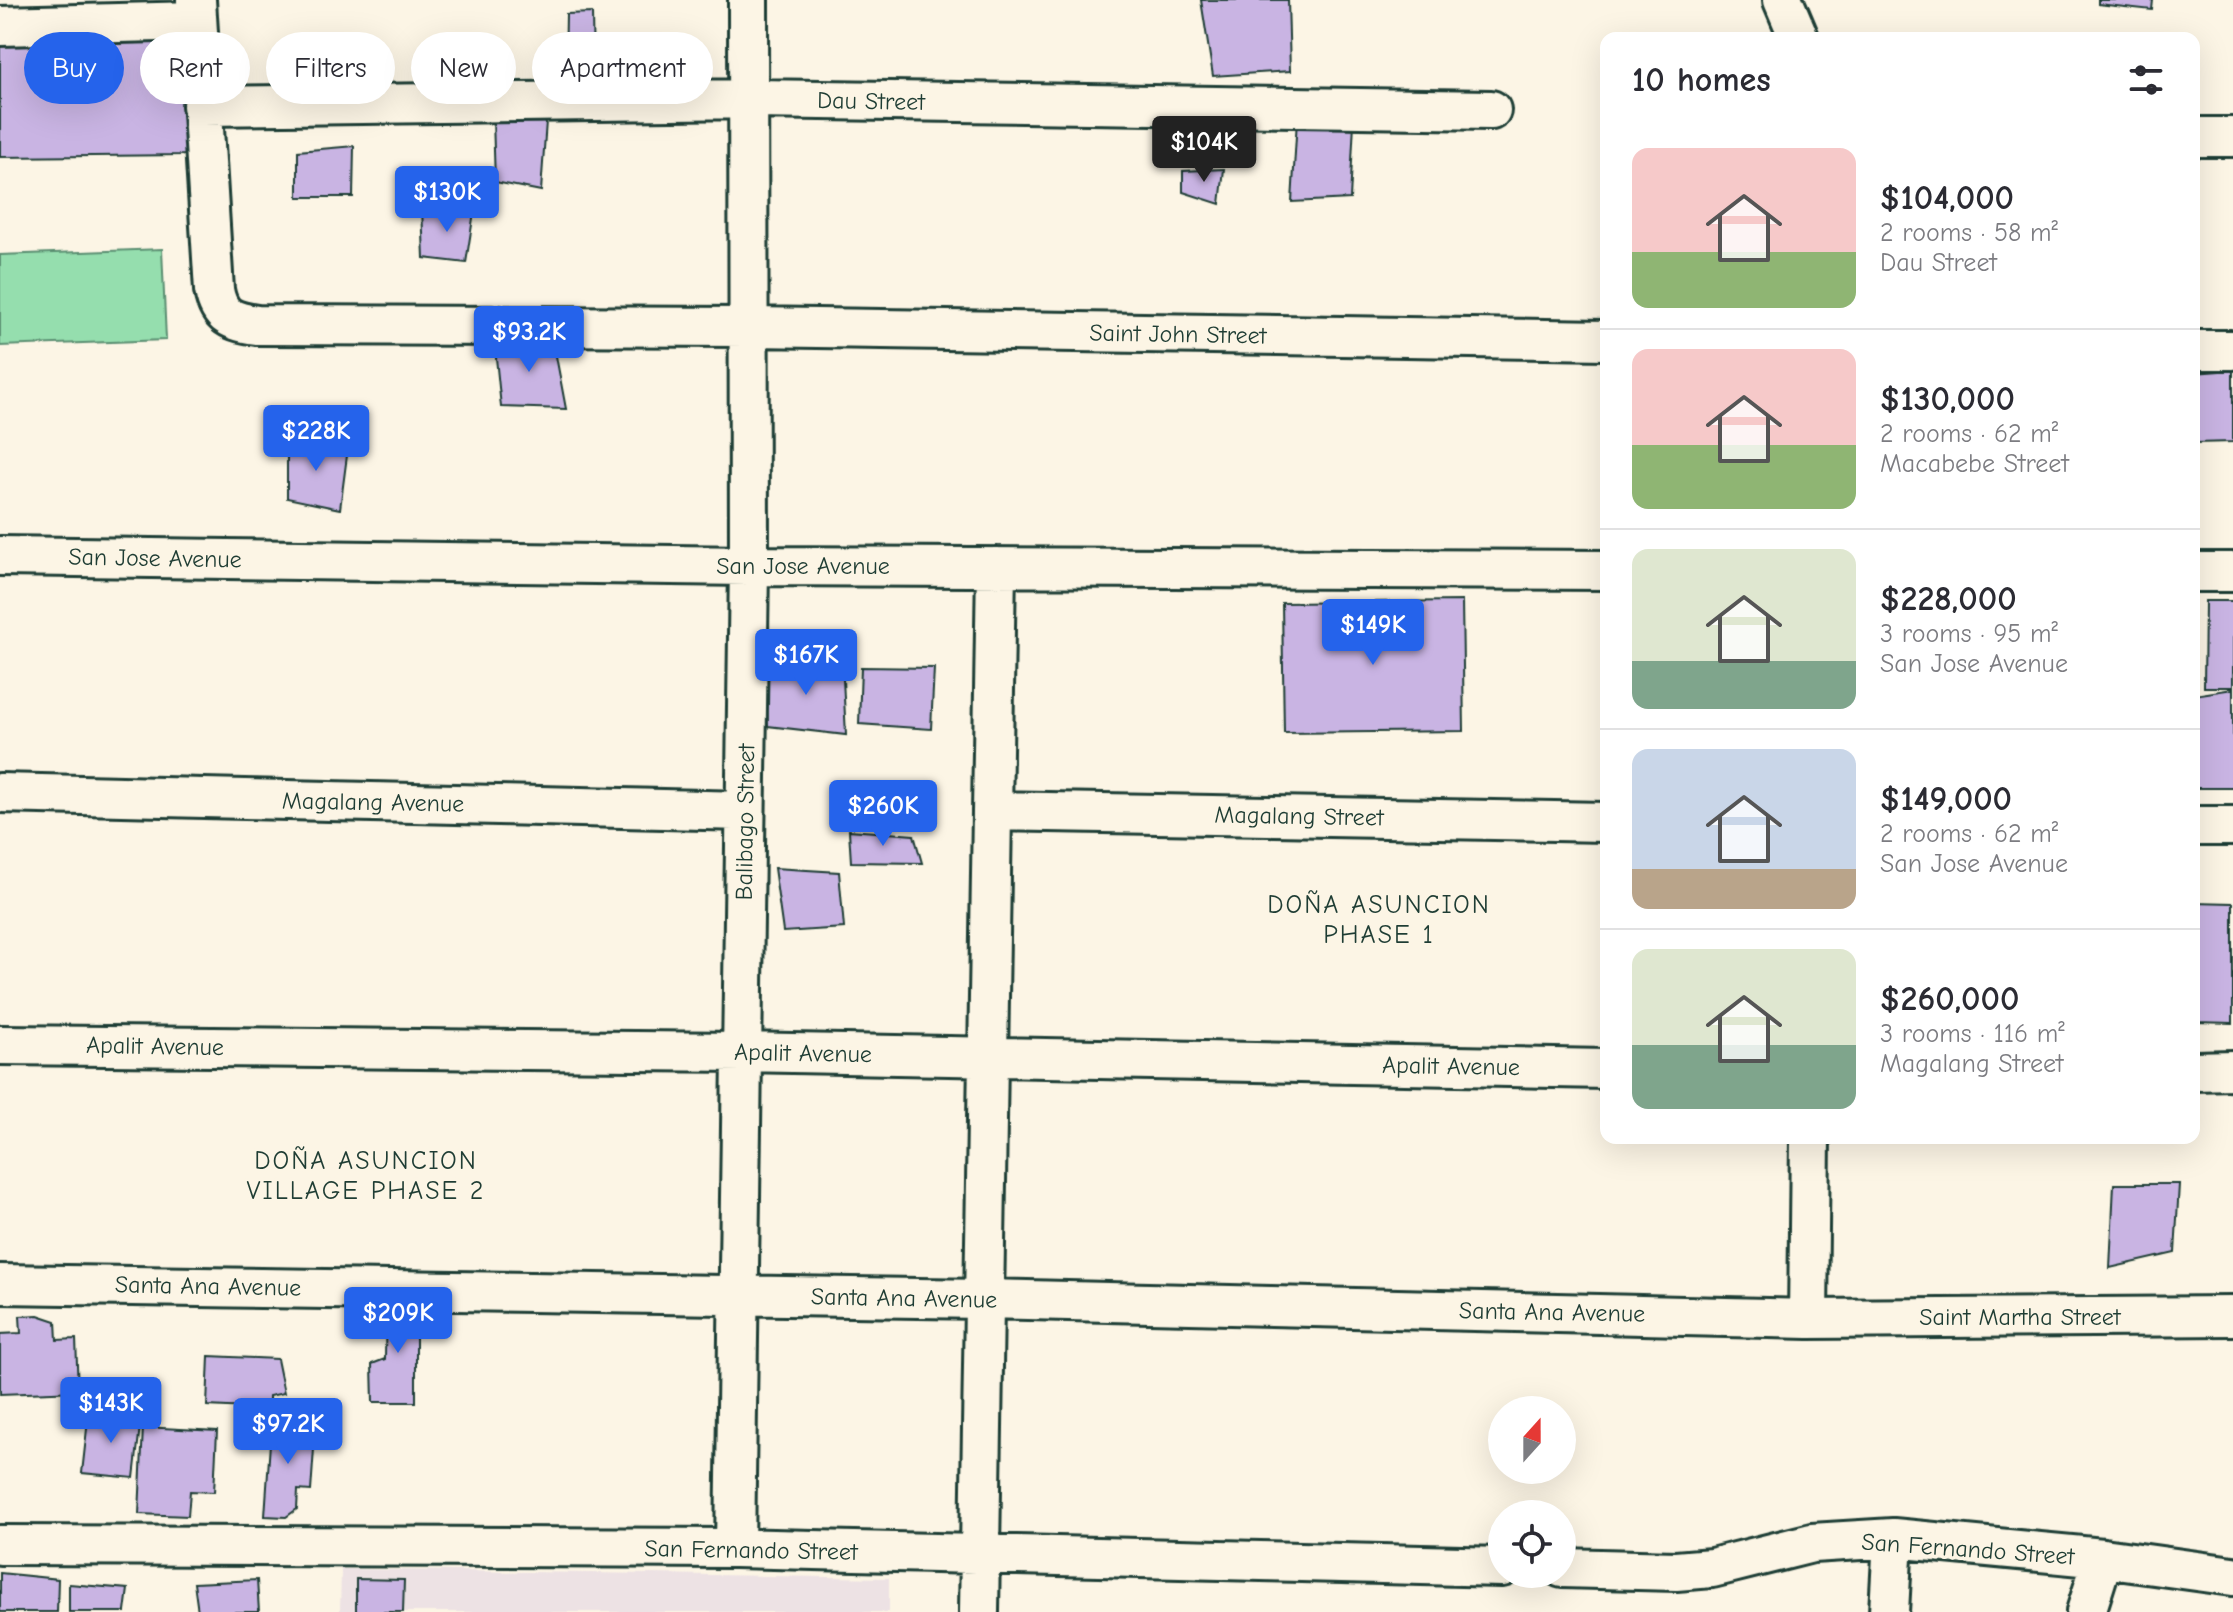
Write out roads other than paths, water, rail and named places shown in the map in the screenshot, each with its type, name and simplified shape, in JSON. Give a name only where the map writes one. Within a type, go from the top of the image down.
[{"type":"street","name":"Balibago Street","points":[[735,1548],[749,566],[748,0]]},
{"type":"street","points":[[1783,0],[1796,32]]},
{"type":"street","points":[[0,26],[196,11],[202,106]]},
{"type":"street","name":"Dau Street","points":[[202,106],[749,99],[1491,110]]},
{"type":"street","name":"Saint John Street","points":[[202,106],[217,304],[227,316],[257,325],[749,327],[1600,340]]},
{"type":"street","points":[[2200,137],[2233,137]]},
{"type":"street","points":[[2200,350],[2233,350]]},
{"type":"street","name":"San Jose Avenue","points":[[0,556],[749,566],[1600,570]]},
{"type":"street","points":[[979,1612],[996,567]]},
{"type":"street","points":[[2200,572],[2233,572]]},
{"type":"street","name":"Magalang Avenue","points":[[0,793],[745,811]]},
{"type":"street","name":"Magalang Street","points":[[992,811],[1600,822]]},
{"type":"street","points":[[2200,826],[2233,826]]},
{"type":"street","name":"Apalit Avenue","points":[[0,1045],[742,1052],[1600,1069]]},
{"type":"street","points":[[2200,1071],[2233,1070]]},
{"type":"street","points":[[1808,1319],[1810,1144]]},
{"type":"street","name":"Santa Ana Avenue","points":[[0,1284],[984,1299],[1808,1319]]},
{"type":"street","name":"Saint Martha Street","points":[[1808,1319],[2233,1316]]},
{"type":"street","points":[[1889,1612],[1893,1538]]},
{"type":"street","name":"San Fernando Street","points":[[1576,1568],[1676,1571],[1712,1568],[1812,1543],[1893,1538],[2103,1558],[2233,1576]]},
{"type":"street","name":"San Fernando Street","points":[[0,1545],[735,1548],[1488,1567]]},
{"type":"street","points":[[2086,1612],[2103,1558]]},
{"type":"district","name":"DOÑA ASUNCION PHASE 1","points":[[1379,920]]},
{"type":"district","name":"DOÑA ASUNCION VILLAGE PHASE 2","points":[[366,1176]]}]
